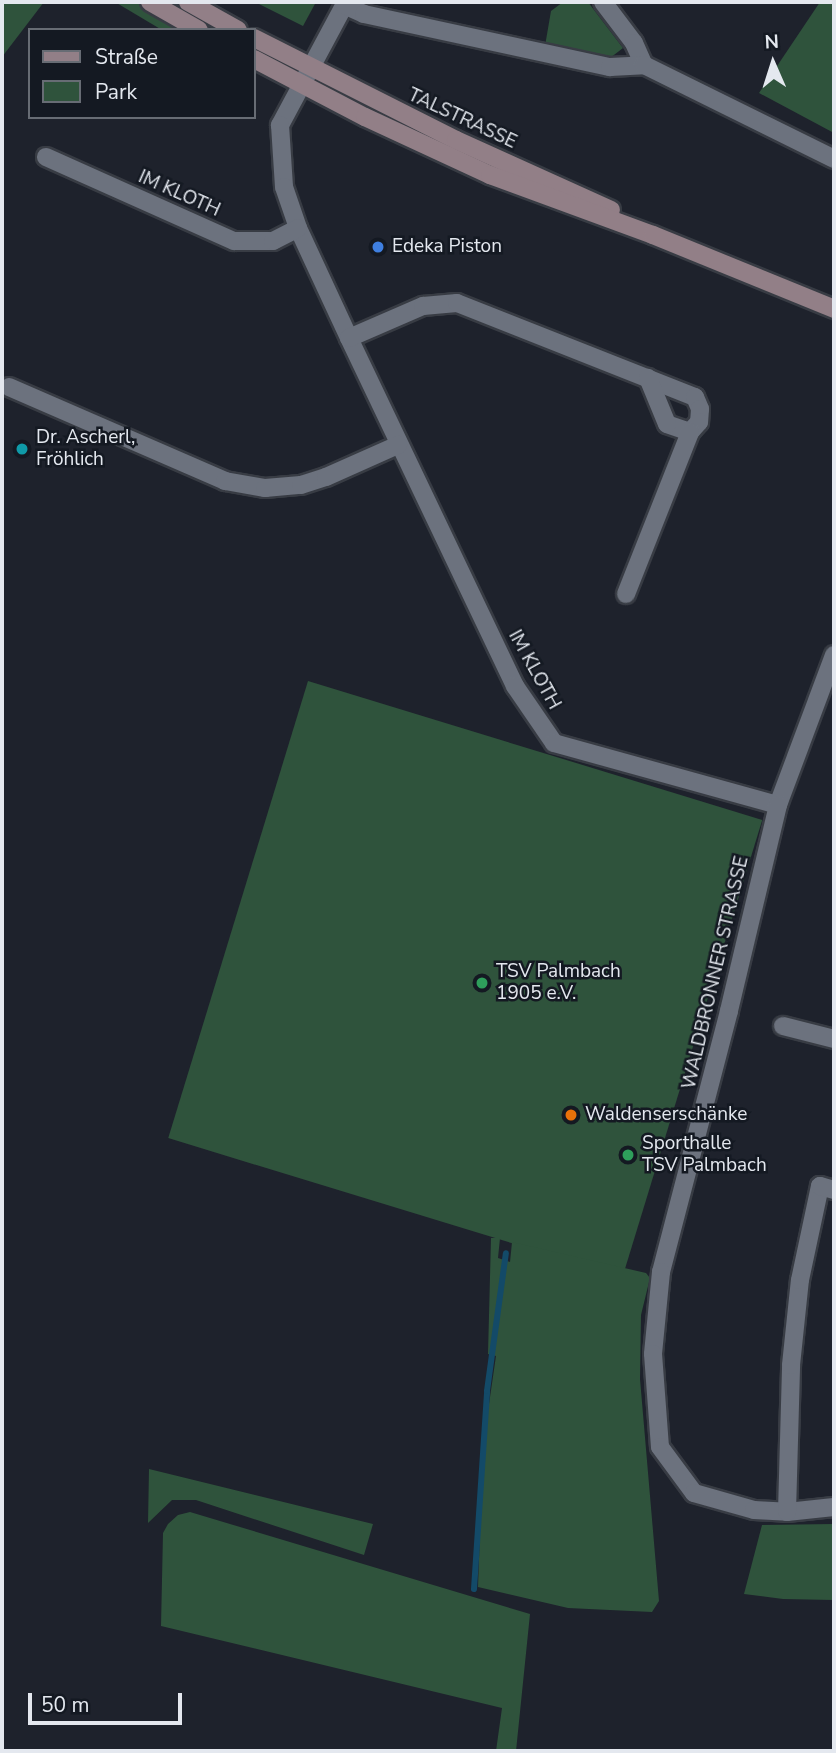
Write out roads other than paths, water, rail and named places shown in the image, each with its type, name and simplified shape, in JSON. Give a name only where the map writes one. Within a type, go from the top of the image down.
[{"type":"main road","points":[[150,2],[196,28]]},
{"type":"main road","points":[[188,2],[234,28]]},
{"type":"main road","name":"TALSTRASSE","points":[[256,39],[305,75],[401,135],[490,175],[653,235],[834,309]]},
{"type":"main road","name":"TALSTRASSE","points":[[256,60],[305,75]]},
{"type":"street","points":[[603,2],[634,43],[644,65]]},
{"type":"street","points":[[345,3],[364,14],[610,67],[644,65],[834,159]]},
{"type":"street","name":"IM KLOTH","points":[[345,3],[280,125],[284,187],[298,228],[398,445],[514,686],[554,743],[778,805]]},
{"type":"street","name":"IM KLOTH","points":[[46,157],[234,241],[273,240],[298,228]]},
{"type":"street","points":[[349,338],[423,306],[457,303],[695,397],[700,409],[699,422],[690,432],[626,594]]},
{"type":"street","points":[[648,378],[667,424],[690,432]]},
{"type":"street","points":[[9,387],[225,481],[265,488],[301,485],[326,477],[398,445]]},
{"type":"street","name":"WALDBRONNER STRASSE","points":[[834,655],[778,805],[717,1062],[661,1272],[653,1354],[660,1447],[694,1493],[754,1510],[787,1513],[834,1507]]},
{"type":"street","points":[[783,1026],[834,1040]]},
{"type":"street","points":[[787,1513],[791,1365],[800,1280],[820,1186],[834,1190]]},
{"type":"waterway","points":[[474,1589],[487,1391],[506,1253]]},
{"type":"place","name":"Edeka Piston","points":[[378,247]]},
{"type":"place","name":"Dr. Ascherl, Fröhlich","points":[[22,449]]},
{"type":"place","name":"TSV Palmbach 1905 e.V.","points":[[482,983]]},
{"type":"place","name":"Waldenserschänke","points":[[571,1115]]},
{"type":"place","name":"Sporthalle TSV Palmbach","points":[[628,1155]]}]
